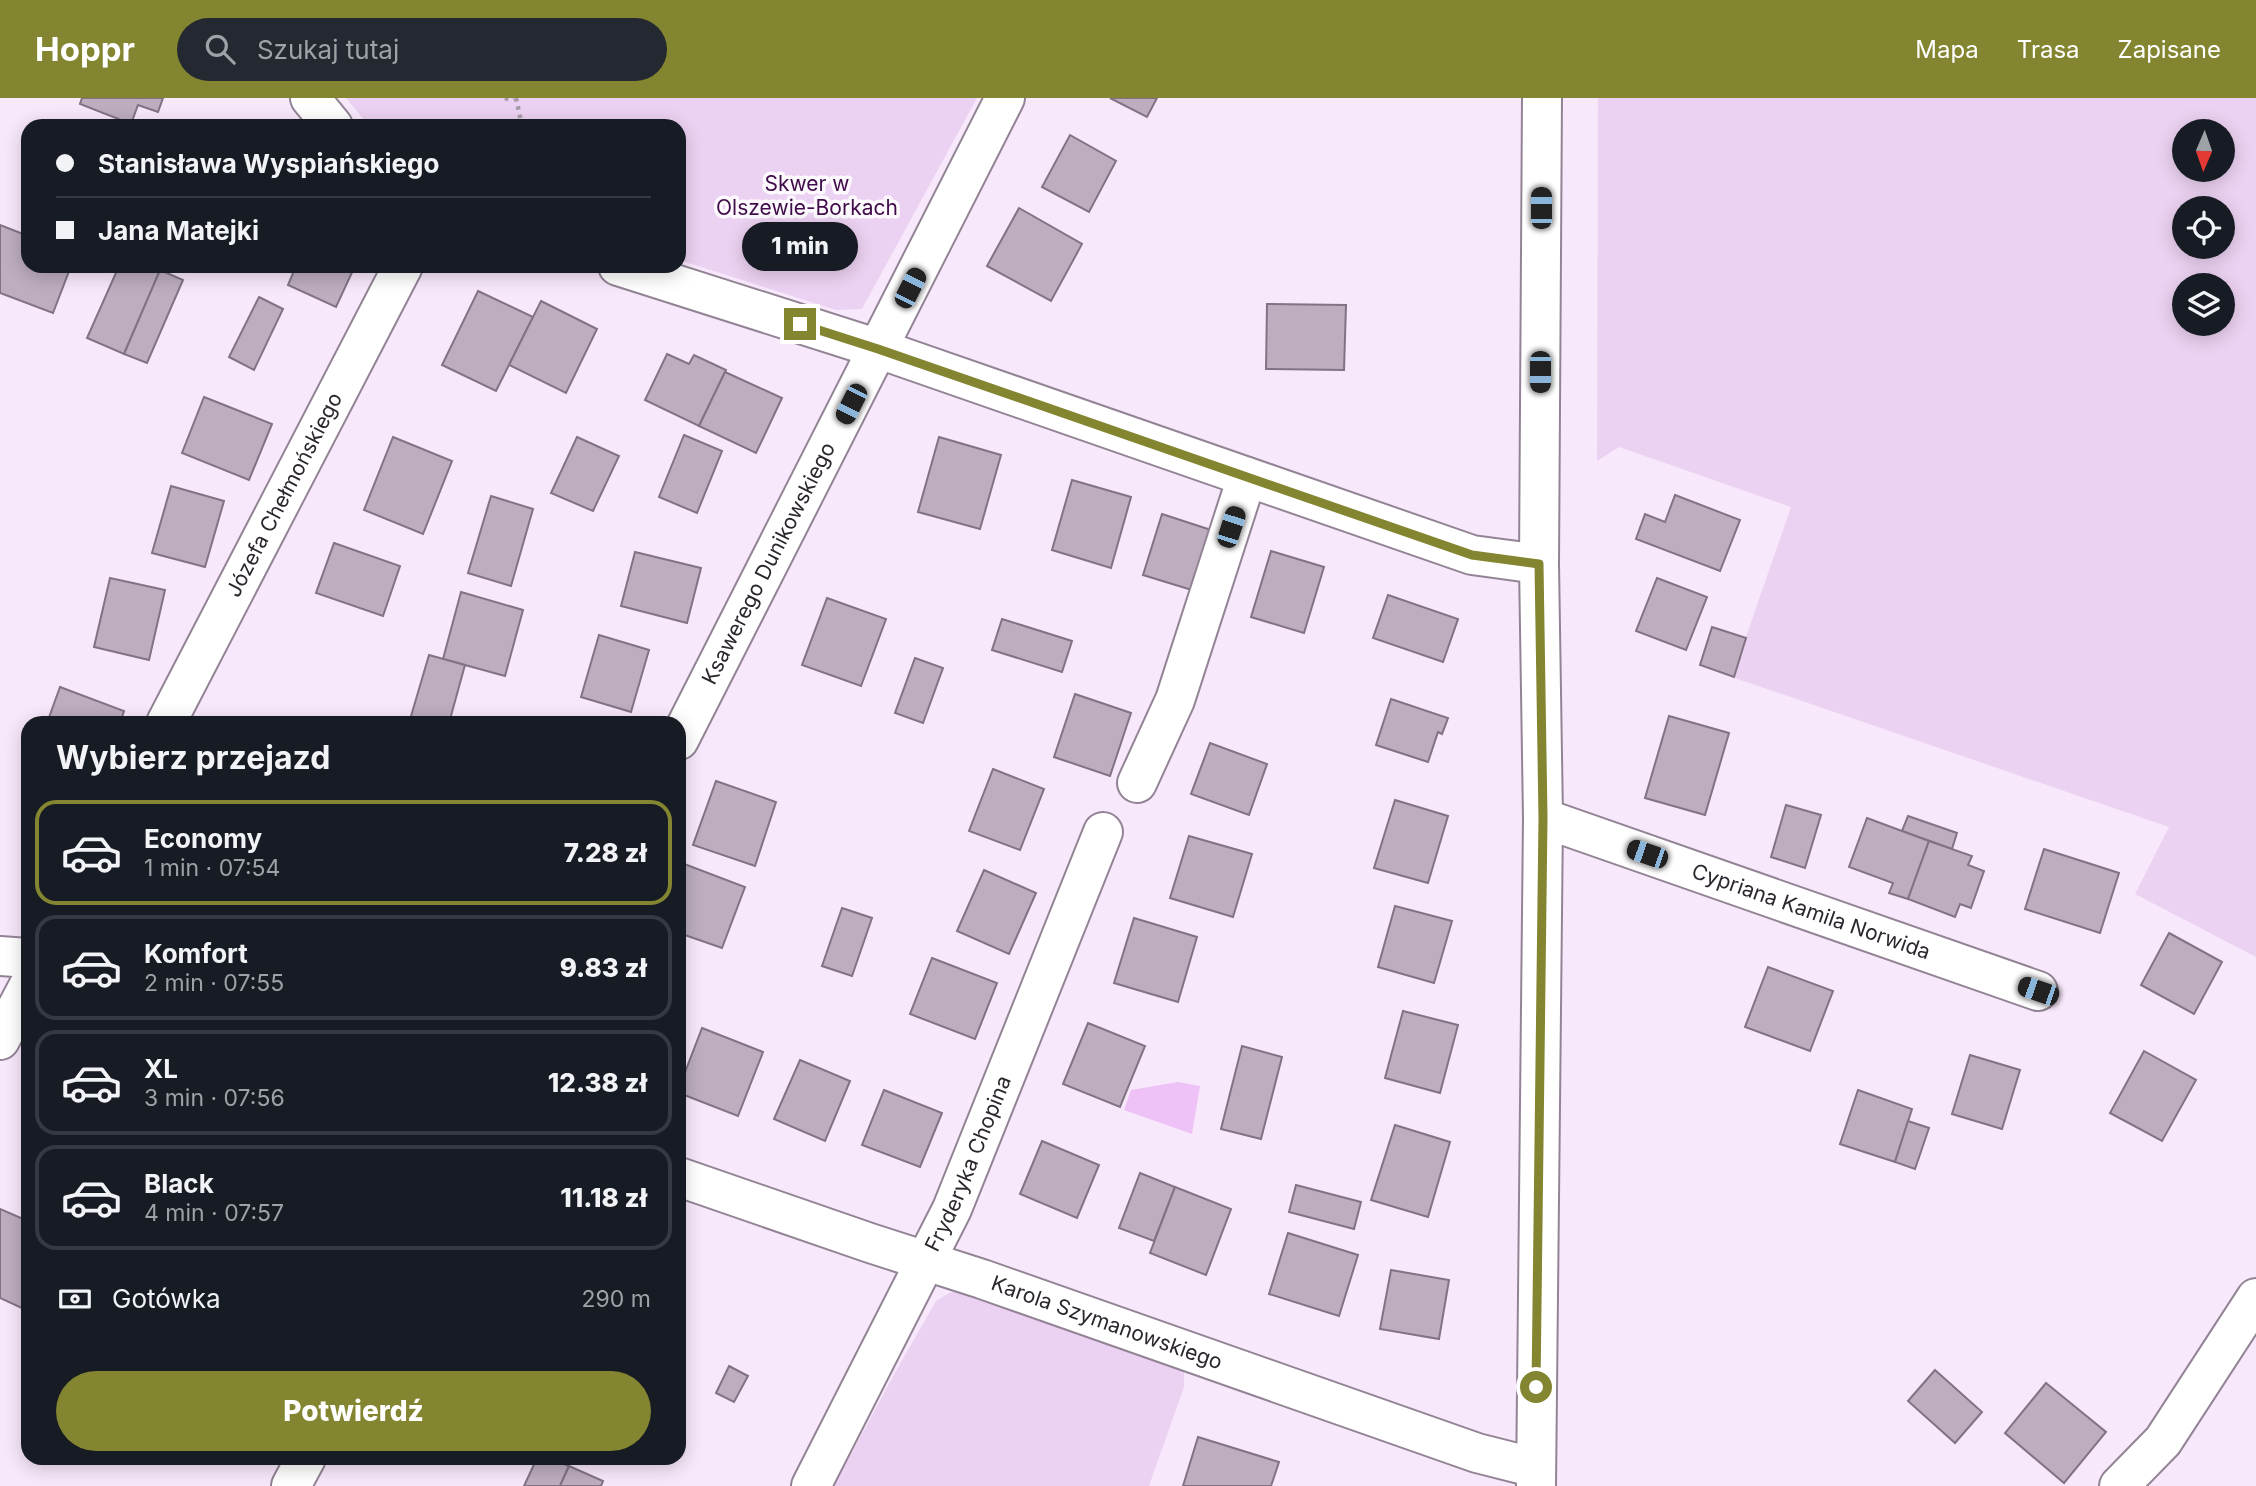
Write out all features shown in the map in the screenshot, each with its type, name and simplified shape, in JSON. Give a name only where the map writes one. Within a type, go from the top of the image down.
[{"type":"street","points":[[310,98],[327,119]]},
{"type":"street","name":"Ksawerego Dunikowskiego","points":[[686,726],[1005,98]]},
{"type":"street","points":[[1536,1477],[1543,818],[1539,564],[1542,98]]},
{"type":"street","name":"Józefa Chełmońskiego","points":[[170,716],[399,273]]},
{"type":"street","points":[[640,273],[878,349],[1472,555],[1539,564]]},
{"type":"street","points":[[1137,783],[1175,700],[1247,477]]},
{"type":"street","name":"Cypriana Kamila Norwida","points":[[1543,818],[2038,991]]},
{"type":"street","name":"Fryderyka Chopina","points":[[811,1486],[952,1209],[1103,832]]},
{"type":"street","points":[[0,956],[21,958]]},
{"type":"street","points":[[0,1040],[21,1000]]},
{"type":"street","name":"Karola Szymanowskiego","points":[[686,1179],[927,1260],[1477,1453],[1536,1477]]},
{"type":"street","points":[[2119,1486],[2163,1441],[2256,1298]]},
{"type":"street","points":[[291,1486],[302,1465]]},
{"type":"path","points":[[505,98],[514,98],[520,119]]},
{"type":"green space","name":"Skwer w Olszewie-Borkach","points":[[346,98],[977,98],[862,309],[836,310],[686,262],[686,119],[363,119]]},
{"type":"green space","points":[[1598,98],[2256,98],[2256,957],[2135,894],[2169,827],[1732,677],[1791,507],[1619,447],[1597,461]]},
{"type":"green space","points":[[962,1290],[1184,1371],[1184,1387],[1149,1486],[834,1486],[936,1301],[949,1293]]},
{"type":"shaded area","points":[[1178,1082],[1200,1086],[1192,1134],[1124,1110],[1131,1090]]},
{"type":"building","points":[[82,98],[163,98],[158,112],[138,105],[133,119],[118,119],[80,104]]},
{"type":"building","points":[[1110,98],[1157,98],[1147,117]]},
{"type":"building","points":[[1070,135],[1116,161],[1089,212],[1042,187]]},
{"type":"building","points":[[1019,208],[1082,244],[1051,301],[987,266]]},
{"type":"building","points":[[0,225],[21,233],[21,273],[68,273],[53,313],[0,293]]},
{"type":"building","points":[[116,273],[159,273],[124,354],[87,338]]},
{"type":"building","points":[[159,273],[167,273],[183,280],[147,363],[124,354]]},
{"type":"building","points":[[293,273],[352,273],[336,307],[288,285]]},
{"type":"building","points":[[478,291],[533,317],[496,391],[442,365]]},
{"type":"building","points":[[259,297],[283,309],[254,370],[229,357]]},
{"type":"building","points":[[541,301],[597,329],[566,393],[509,365]]},
{"type":"building","points":[[1267,304],[1346,305],[1344,370],[1266,369]]},
{"type":"building","points":[[667,354],[689,364],[694,355],[726,370],[699,426],[645,400]]},
{"type":"building","points":[[725,372],[782,398],[756,453],[699,426]]},
{"type":"building","points":[[204,397],[272,424],[249,480],[182,453]]},
{"type":"building","points":[[684,435],[722,451],[697,513],[659,497]]},
{"type":"building","points":[[393,437],[452,461],[423,534],[364,510]]},
{"type":"building","points":[[577,437],[619,456],[593,511],[551,493]]},
{"type":"building","points":[[939,437],[1001,455],[980,529],[918,512]]},
{"type":"building","points":[[1072,480],[1131,497],[1111,568],[1052,550]]},
{"type":"building","points":[[171,486],[224,501],[205,567],[152,553]]},
{"type":"building","points":[[1675,495],[1740,520],[1720,571],[1636,539],[1645,514],[1665,522]]},
{"type":"building","points":[[491,496],[533,509],[511,586],[468,573]]},
{"type":"building","points":[[1162,514],[1214,531],[1195,591],[1143,575]]},
{"type":"building","points":[[334,543],[400,566],[383,616],[316,593]]},
{"type":"building","points":[[1271,551],[1324,567],[1304,633],[1251,617]]},
{"type":"building","points":[[635,552],[701,568],[687,623],[621,606]]},
{"type":"building","points":[[110,578],[165,590],[149,660],[94,647]]},
{"type":"building","points":[[1657,578],[1707,597],[1686,650],[1636,631]]},
{"type":"building","points":[[461,592],[523,610],[505,676],[443,659]]},
{"type":"building","points":[[1388,595],[1458,619],[1443,662],[1373,638]]},
{"type":"building","points":[[827,598],[886,619],[861,686],[802,665]]},
{"type":"building","points":[[1002,619],[1072,641],[1062,672],[992,650]]},
{"type":"building","points":[[1712,627],[1746,638],[1734,677],[1700,665]]},
{"type":"building","points":[[599,635],[649,650],[631,712],[581,697]]},
{"type":"building","points":[[429,655],[465,665],[451,716],[411,716]]},
{"type":"building","points":[[915,658],[943,668],[923,723],[895,713]]},
{"type":"building","points":[[60,687],[124,711],[122,716],[50,716]]},
{"type":"building","points":[[1075,694],[1131,713],[1110,776],[1054,757]]},
{"type":"building","points":[[1391,699],[1448,718],[1442,734],[1438,732],[1428,762],[1376,745]]},
{"type":"building","points":[[1669,716],[1729,733],[1705,815],[1645,798]]},
{"type":"building","points":[[1210,743],[1267,764],[1249,815],[1191,794]]},
{"type":"building","points":[[993,769],[1044,789],[1020,850],[969,831]]},
{"type":"building","points":[[716,781],[776,802],[755,866],[693,845]]},
{"type":"building","points":[[1395,800],[1448,816],[1428,883],[1374,868]]},
{"type":"building","points":[[1786,805],[1821,815],[1805,868],[1771,857]]},
{"type":"building","points":[[1908,816],[1957,833],[1952,849],[1902,831]]},
{"type":"building","points":[[1867,818],[1929,841],[1908,899],[1889,893],[1893,883],[1849,867]]},
{"type":"building","points":[[1189,836],[1252,854],[1233,917],[1170,898]]},
{"type":"building","points":[[1929,841],[1972,856],[1968,865],[1984,871],[1971,908],[1960,904],[1955,917],[1908,899]]},
{"type":"building","points":[[2044,849],[2119,873],[2100,933],[2025,909]]},
{"type":"building","points":[[686,865],[745,887],[722,948],[686,935]]},
{"type":"building","points":[[984,870],[1036,893],[1009,954],[957,931]]},
{"type":"building","points":[[1395,906],[1452,921],[1434,983],[1378,967]]},
{"type":"building","points":[[842,908],[872,918],[852,976],[822,966]]},
{"type":"building","points":[[1134,918],[1197,937],[1178,1002],[1114,983]]},
{"type":"building","points":[[2169,933],[2222,962],[2194,1014],[2141,985]]},
{"type":"building","points":[[932,958],[997,983],[975,1039],[910,1014]]},
{"type":"building","points":[[1768,967],[1833,991],[1810,1051],[1745,1027]]},
{"type":"building","points":[[1403,1011],[1458,1025],[1440,1093],[1385,1078]]},
{"type":"building","points":[[1088,1023],[1145,1046],[1120,1107],[1063,1084]]},
{"type":"building","points":[[702,1028],[763,1052],[738,1116],[686,1096],[686,1070]]},
{"type":"building","points":[[1242,1046],[1282,1057],[1261,1139],[1221,1129]]},
{"type":"building","points":[[2144,1051],[2196,1080],[2162,1141],[2110,1113]]},
{"type":"building","points":[[1970,1055],[2020,1070],[2002,1129],[1952,1114]]},
{"type":"building","points":[[800,1060],[850,1081],[825,1141],[774,1119]]},
{"type":"building","points":[[884,1090],[942,1113],[920,1167],[862,1145]]},
{"type":"building","points":[[1858,1090],[1912,1109],[1895,1162],[1840,1144]]},
{"type":"building","points":[[1908,1121],[1929,1128],[1915,1169],[1895,1162]]},
{"type":"building","points":[[1395,1125],[1450,1142],[1428,1217],[1371,1200]]},
{"type":"building","points":[[1042,1141],[1099,1165],[1077,1218],[1020,1194]]},
{"type":"building","points":[[1140,1173],[1175,1187],[1154,1241],[1119,1228]]},
{"type":"building","points":[[1296,1185],[1361,1202],[1354,1229],[1289,1212]]},
{"type":"building","points":[[1175,1187],[1231,1209],[1206,1275],[1150,1253]]},
{"type":"building","points":[[0,1209],[21,1218],[21,1308],[0,1298]]},
{"type":"building","points":[[1288,1233],[1358,1255],[1339,1316],[1269,1294]]},
{"type":"building","points":[[1391,1270],[1449,1280],[1439,1339],[1380,1329]]},
{"type":"building","points":[[729,1366],[748,1376],[734,1402],[716,1393]]},
{"type":"building","points":[[1935,1370],[1982,1412],[1955,1443],[1908,1401]]},
{"type":"building","points":[[2046,1383],[2106,1432],[2064,1483],[2005,1433]]},
{"type":"building","points":[[1198,1437],[1279,1462],[1271,1486],[1183,1486]]},
{"type":"building","points":[[534,1465],[569,1466],[560,1486],[524,1486]]},
{"type":"building","points":[[569,1466],[603,1481],[601,1486],[560,1486]]},
{"type":"route","points":[[800,324],[1472,555],[1539,564],[1543,818],[1536,1387]]}]
